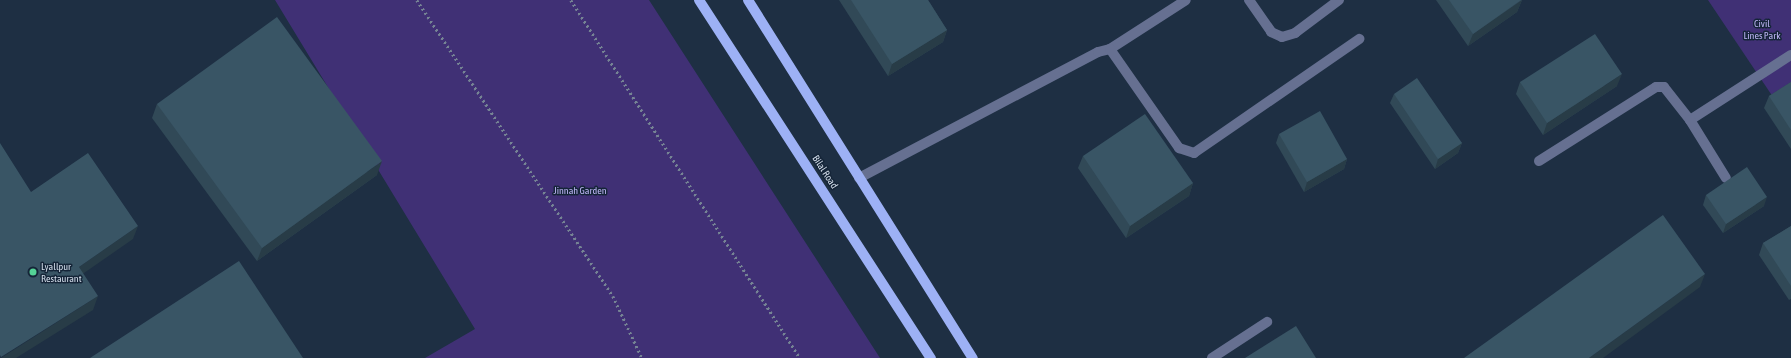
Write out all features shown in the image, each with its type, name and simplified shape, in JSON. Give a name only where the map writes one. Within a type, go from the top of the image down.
[{"type":"main road","name":"Bilal Road","points":[[699,0],[931,358]]},
{"type":"main road","points":[[748,0],[973,358]]},
{"type":"lane","points":[[859,178],[1098,52],[1110,49],[1186,0]]},
{"type":"lane","points":[[1249,0],[1271,32],[1282,37],[1294,32],[1339,0]]},
{"type":"lane","points":[[1110,49],[1179,148],[1194,153],[1359,39]]},
{"type":"lane","points":[[1690,120],[1791,55]]},
{"type":"lane","points":[[1539,161],[1656,87],[1664,87],[1690,120],[1726,178]]},
{"type":"lane","points":[[1212,358],[1267,322]]},
{"type":"path","points":[[417,0],[613,296],[642,358]]},
{"type":"path","points":[[571,0],[800,358]]},
{"type":"green space","name":"Jinnah Garden","points":[[275,0],[649,0],[880,358],[425,358],[475,329]]},
{"type":"green space","name":"Civil Lines Park","points":[[1708,0],[1791,0],[1791,124]]},
{"type":"building","points":[[851,0],[928,0],[947,30],[892,64]]},
{"type":"building","points":[[1449,0],[1521,0],[1473,34]]},
{"type":"building","points":[[277,17],[382,161],[262,248],[157,104]]},
{"type":"building","points":[[1595,34],[1622,74],[1547,123],[1520,82]]},
{"type":"building","points":[[1417,78],[1462,143],[1438,159],[1394,94]]},
{"type":"building","points":[[1791,82],[1791,130],[1769,96]]},
{"type":"building","points":[[1320,111],[1347,159],[1307,182],[1279,134]]},
{"type":"building","points":[[1145,114],[1193,183],[1130,226],[1083,156]]},
{"type":"building","points":[[0,143],[31,192],[88,153],[138,226],[79,267],[98,296],[1,357],[0,355]]},
{"type":"building","points":[[1747,167],[1767,197],[1726,224],[1706,195]]},
{"type":"building","points":[[1663,215],[1705,274],[1589,358],[1464,358]]},
{"type":"building","points":[[1791,226],[1791,286],[1763,243]]},
{"type":"building","points":[[239,261],[303,358],[90,358]]},
{"type":"building","points":[[1296,326],[1316,358],[1245,358]]},
{"type":"place","name":"Lyallpur Restaurant","points":[[33,272]]}]
